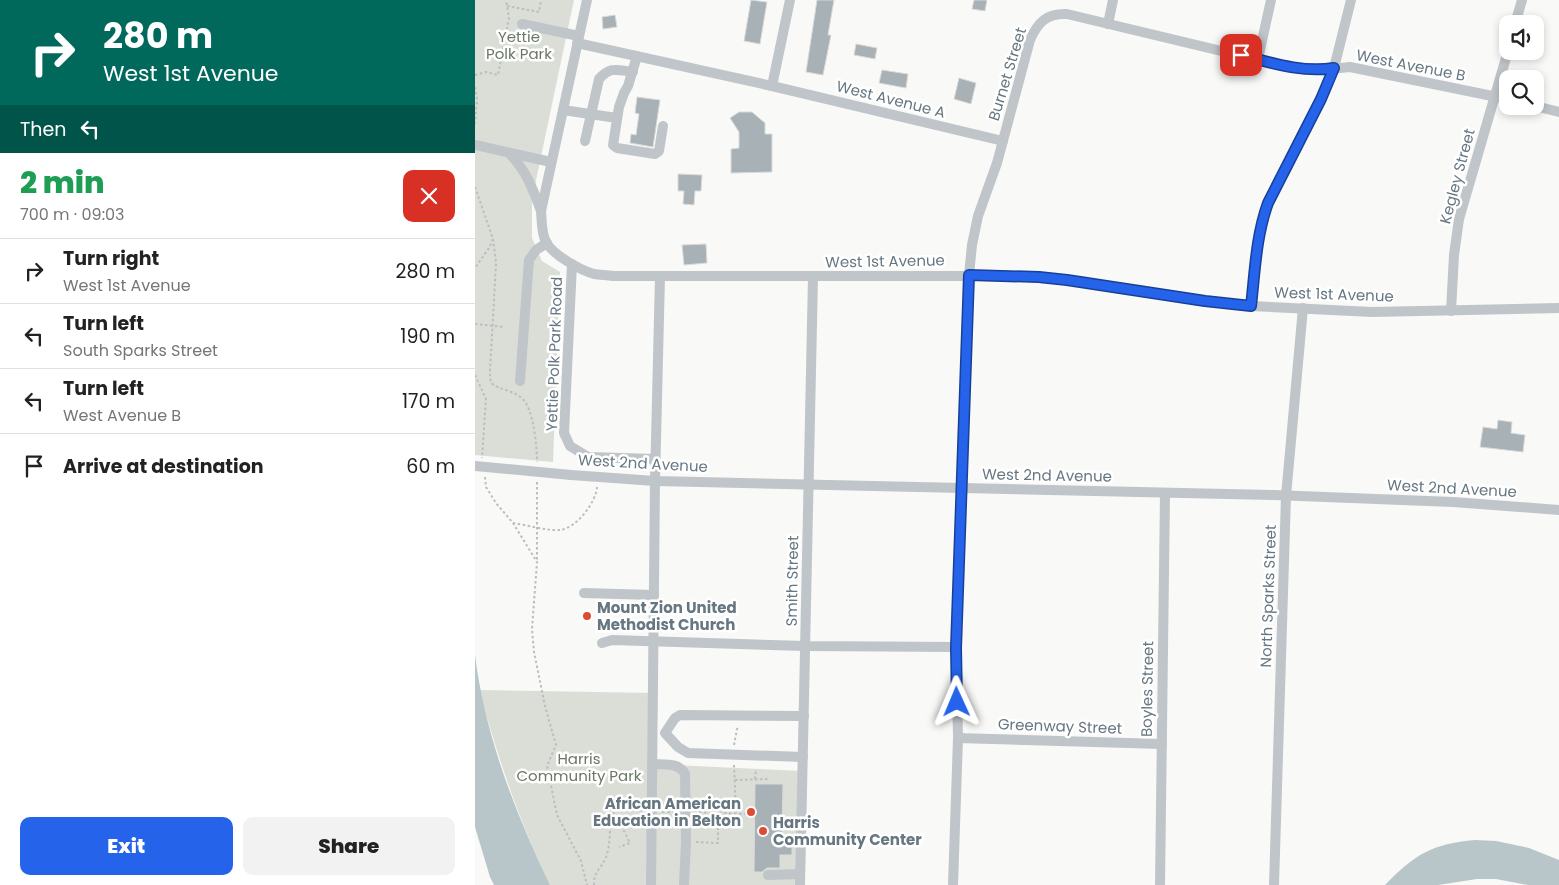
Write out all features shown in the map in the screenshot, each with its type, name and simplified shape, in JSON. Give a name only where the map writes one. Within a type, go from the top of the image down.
[{"type":"street","points":[[520,381],[529,260],[536,250],[547,244],[542,232],[541,211],[587,0]]},
{"type":"street","points":[[772,86],[790,0]]},
{"type":"street","points":[[1108,24],[1113,0]]},
{"type":"street","points":[[1258,59],[1271,0]]},
{"type":"street","points":[[1251,306],[1256,250],[1262,218],[1321,99],[1334,68],[1351,0]]},
{"type":"street","points":[[1518,15],[1522,0]]},
{"type":"street","name":"West Avenue B","points":[[1044,18],[1067,14],[1300,69],[1320,70],[1350,67],[1499,97]]},
{"type":"street","name":"Burnet Street","points":[[953,885],[958,738],[956,648],[969,275],[972,245],[979,216],[990,188],[1030,40],[1036,26],[1044,18]]},
{"type":"street","name":"West Avenue A","points":[[518,22],[637,56],[1003,141]]},
{"type":"street","points":[[637,56],[629,86],[624,93],[617,118],[613,145],[617,148],[645,154],[655,154],[659,151],[663,126]]},
{"type":"street","name":"Kegley Street","points":[[1451,311],[1454,255],[1459,219],[1505,60]]},
{"type":"street","points":[[585,141],[599,79],[607,71],[613,69],[633,72]]},
{"type":"street","points":[[1544,108],[1559,112]]},
{"type":"street","points":[[563,110],[617,118]]},
{"type":"street","points":[[475,145],[551,162]]},
{"type":"street","points":[[508,153],[526,174],[541,211]]},
{"type":"street","name":"West 1st Avenue","points":[[547,244],[572,264],[592,273],[613,276],[813,277],[969,275],[1058,279],[1251,306],[1372,312],[1559,308]]},
{"type":"street","name":"Yettie Polk Park Road","points":[[572,264],[564,433],[570,446],[588,457],[655,459]]},
{"type":"street","points":[[651,885],[655,459],[660,276]]},
{"type":"street","name":"Smith Street","points":[[800,885],[813,277]]},
{"type":"street","name":"North Sparks Street","points":[[1274,885],[1286,496],[1303,308]]},
{"type":"street","name":"West 2nd Avenue","points":[[480,467],[655,480],[1286,496],[1453,502],[1559,510]]},
{"type":"street","name":"Boyles Street","points":[[1160,885],[1165,493]]},
{"type":"street","points":[[583,593],[654,595]]},
{"type":"street","points":[[602,643],[612,640],[805,646],[956,648]]},
{"type":"street","points":[[665,733],[675,718],[680,716],[804,716]]},
{"type":"street","points":[[653,733],[665,733],[678,747],[688,753],[803,757]]},
{"type":"street","name":"Greenway Street","points":[[958,738],[1162,744]]},
{"type":"street","points":[[652,764],[675,765],[682,769],[685,774],[686,842],[683,885]]},
{"type":"street","points":[[768,875],[800,874]]},
{"type":"path","points":[[475,75],[486,72],[498,75],[509,18],[506,0]]},
{"type":"path","points":[[507,6],[539,12],[541,0]]},
{"type":"path","points":[[509,18],[518,22]]},
{"type":"path","points":[[506,32],[511,33]]},
{"type":"path","points":[[475,87],[477,99],[475,124]]},
{"type":"path","points":[[475,186],[493,239],[497,263],[490,381],[495,386],[511,390],[527,404],[536,441],[537,467]]},
{"type":"path","points":[[475,268],[493,239]]},
{"type":"path","points":[[475,324],[505,327]]},
{"type":"path","points":[[475,376],[486,399],[480,467],[495,503],[513,523],[537,562]]},
{"type":"path","points":[[537,477],[537,562],[532,629],[534,652],[545,706],[556,745],[547,766],[557,815],[581,861],[587,885]]},
{"type":"path","points":[[513,523],[561,530],[569,526],[579,519],[597,495],[599,477]]},
{"type":"path","points":[[755,778],[756,770]]},
{"type":"path","points":[[734,780],[770,779]]},
{"type":"path","points":[[686,842],[718,843],[718,812]]},
{"type":"path","points":[[612,814],[628,836],[629,843],[619,848]]},
{"type":"green space","name":"Yettie Polk Park","points":[[475,0],[574,0],[532,199],[532,238],[542,261],[560,272],[553,462],[475,455]]},
{"type":"green space","name":"Harris Community Park","points":[[479,690],[653,693],[652,764],[802,771],[800,885],[550,885],[510,789]]},
{"type":"shaded area","points":[[475,655],[486,715],[503,773],[525,830],[550,885],[494,885],[490,877],[475,827]]},
{"type":"shaded area","points":[[1475,840],[1496,841],[1529,848],[1559,860],[1559,885],[1528,885],[1496,879],[1477,879],[1438,885],[1385,885],[1406,865],[1425,852],[1447,844]]},
{"type":"building","points":[[751,0],[767,2],[760,44],[744,41]]},
{"type":"building","points":[[817,0],[834,0],[828,35],[831,35],[823,75],[806,72]]},
{"type":"building","points":[[974,0],[987,0],[985,11],[972,9]]},
{"type":"building","points":[[615,15],[617,27],[603,29],[602,17]]},
{"type":"building","points":[[856,44],[877,48],[875,59],[854,55]]},
{"type":"building","points":[[882,70],[908,74],[906,88],[879,83]]},
{"type":"building","points":[[959,78],[976,83],[971,104],[954,99]]},
{"type":"building","points":[[637,97],[660,100],[653,147],[630,143],[631,134],[636,135],[639,114],[635,113]]},
{"type":"building","points":[[739,112],[752,112],[765,123],[765,134],[772,134],[772,172],[731,173],[731,149],[739,148],[739,132],[730,118]]},
{"type":"building","points":[[678,174],[702,175],[701,191],[695,191],[694,205],[683,204],[684,191],[678,191]]},
{"type":"building","points":[[706,244],[707,263],[684,265],[682,245]]},
{"type":"building","points":[[1498,420],[1512,422],[1511,433],[1525,435],[1523,452],[1480,447],[1483,427],[1497,429]]},
{"type":"building","points":[[755,784],[783,784],[782,835],[792,835],[792,855],[780,855],[780,868],[767,868],[762,872],[754,872]]},
{"type":"place","name":"Mount Zion United Methodist Church","points":[[587,616]]},
{"type":"place","name":"African American Education in Belton","points":[[751,812]]},
{"type":"place","name":"Harris Community Center","points":[[763,831]]},
{"type":"route","points":[[957,702],[956,648],[969,275],[1039,277],[1067,280],[1251,306],[1256,250],[1262,218],[1291,156],[1321,99],[1334,68],[1320,70],[1300,69],[1241,55]]}]
